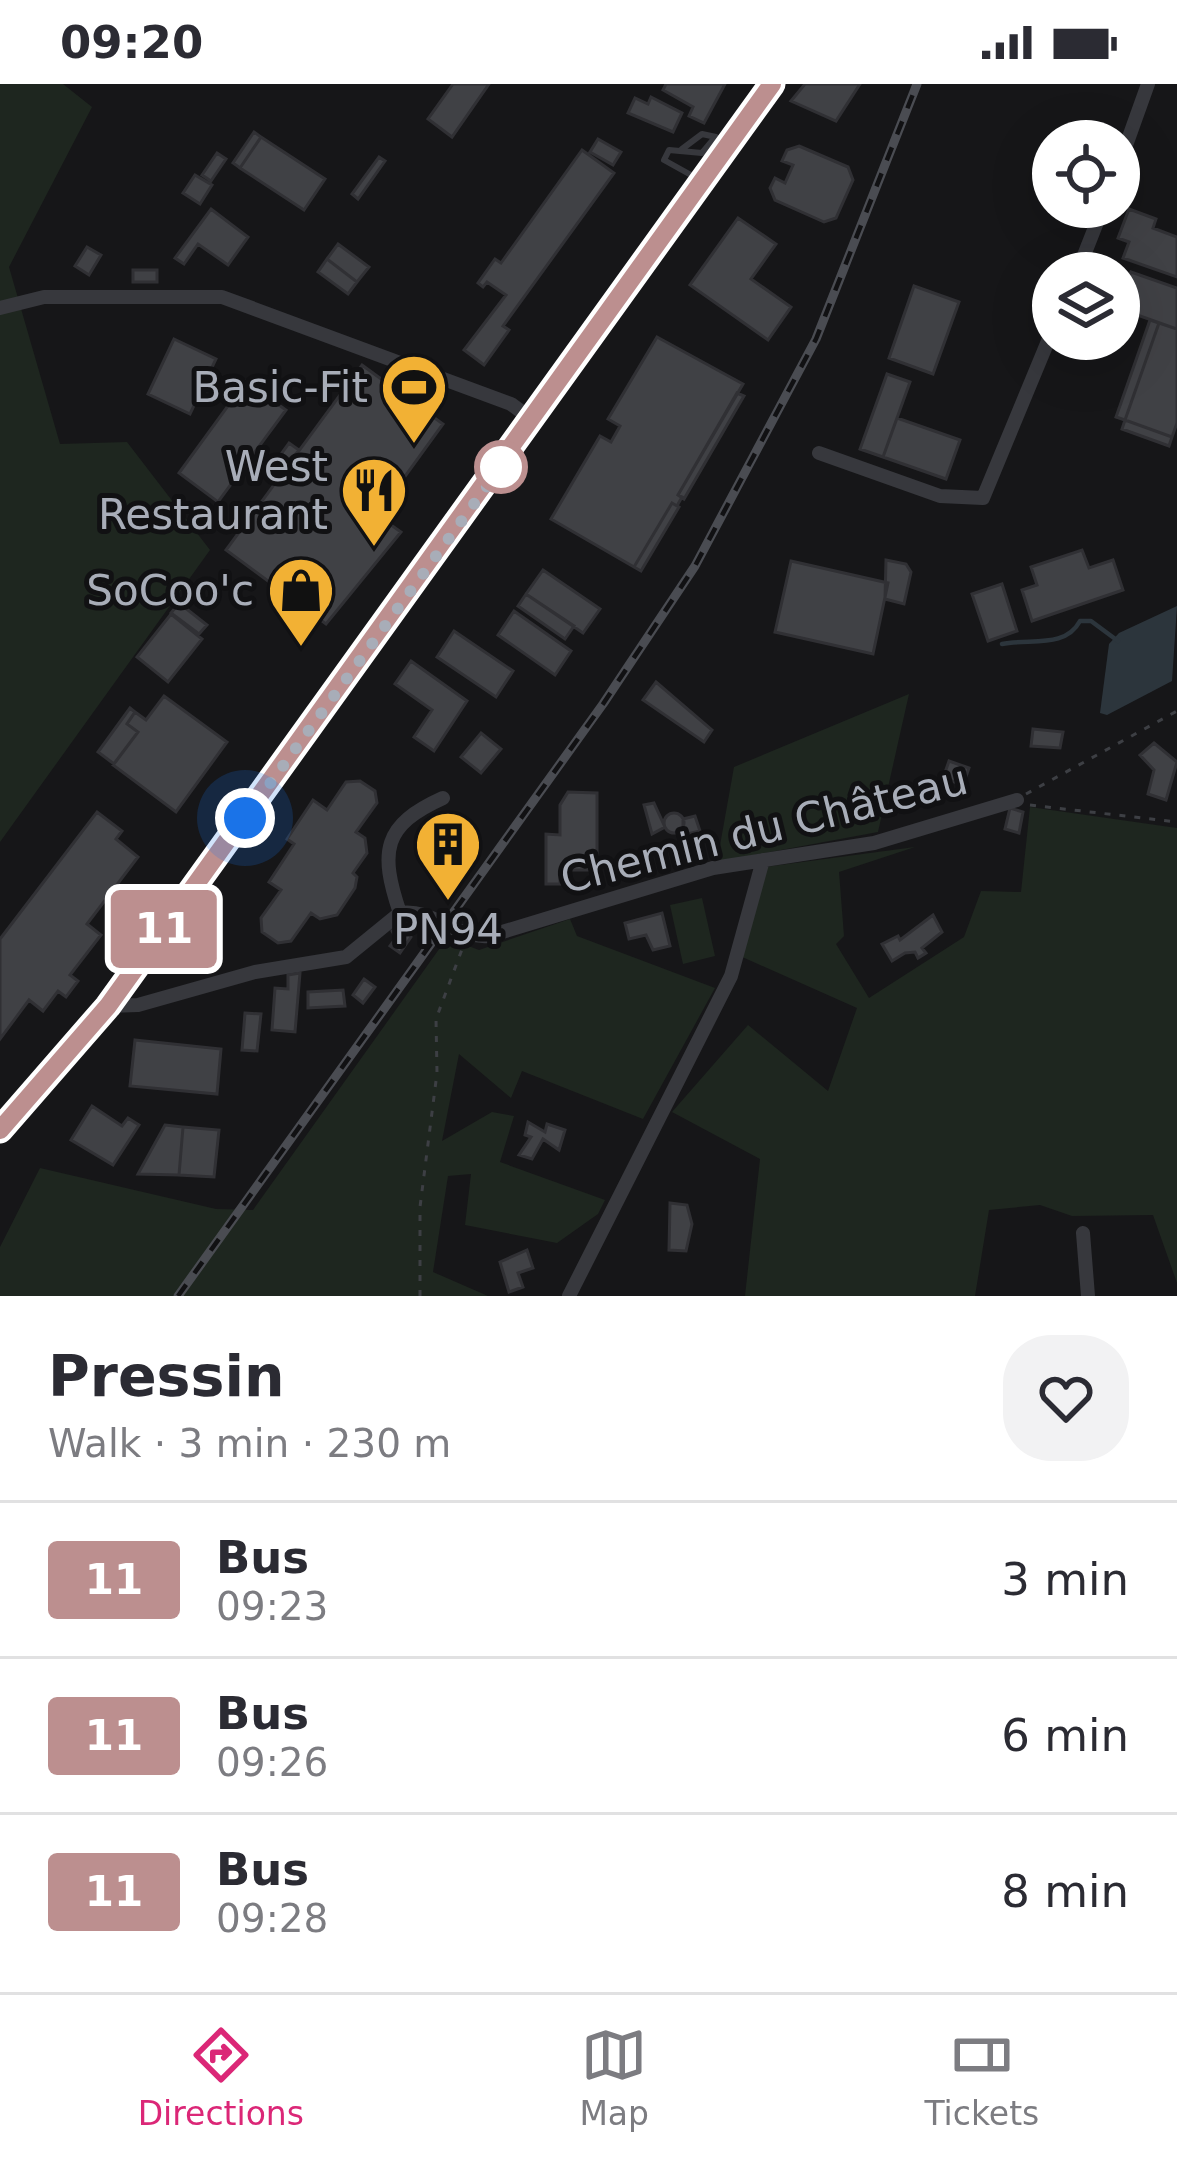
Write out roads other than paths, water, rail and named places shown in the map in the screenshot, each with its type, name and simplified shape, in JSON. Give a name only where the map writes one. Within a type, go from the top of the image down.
[{"type":"main road","points":[[0,1130],[108,1006],[534,421],[703,182],[725,141],[772,84]]},
{"type":"street","points":[[1135,120],[1148,84]]},
{"type":"street","points":[[0,308],[44,297],[222,297],[511,404],[534,421]]},
{"type":"street","points":[[819,453],[940,496],[983,498],[1040,360]]},
{"type":"street","points":[[108,1006],[137,1005],[255,972],[346,958],[400,913],[388,867],[392,831],[403,818],[443,798]]},
{"type":"street","name":"Chemin du Château","points":[[400,913],[424,914],[465,936],[500,934],[713,868],[874,843],[1017,800]]},
{"type":"street","points":[[569,1296],[731,976],[763,860]]},
{"type":"street","points":[[1083,1233],[1088,1296]]},
{"type":"lane","points":[[682,149],[702,134],[725,141]]},
{"type":"lane","points":[[703,182],[664,160],[669,150],[702,153],[725,141]]},
{"type":"waterway","points":[[1002,644],[1056,639],[1080,621],[1091,621],[1118,641]]},
{"type":"railway","points":[[178,1296],[603,704],[695,566],[816,339],[917,84]]},
{"type":"place","name":"Basic-Fit","points":[[414,446]]},
{"type":"place","name":"West Restaurant","points":[[374,549]]},
{"type":"place","name":"SoCoo'c","points":[[301,649]]},
{"type":"place","name":"PN94","points":[[448,903]]}]
